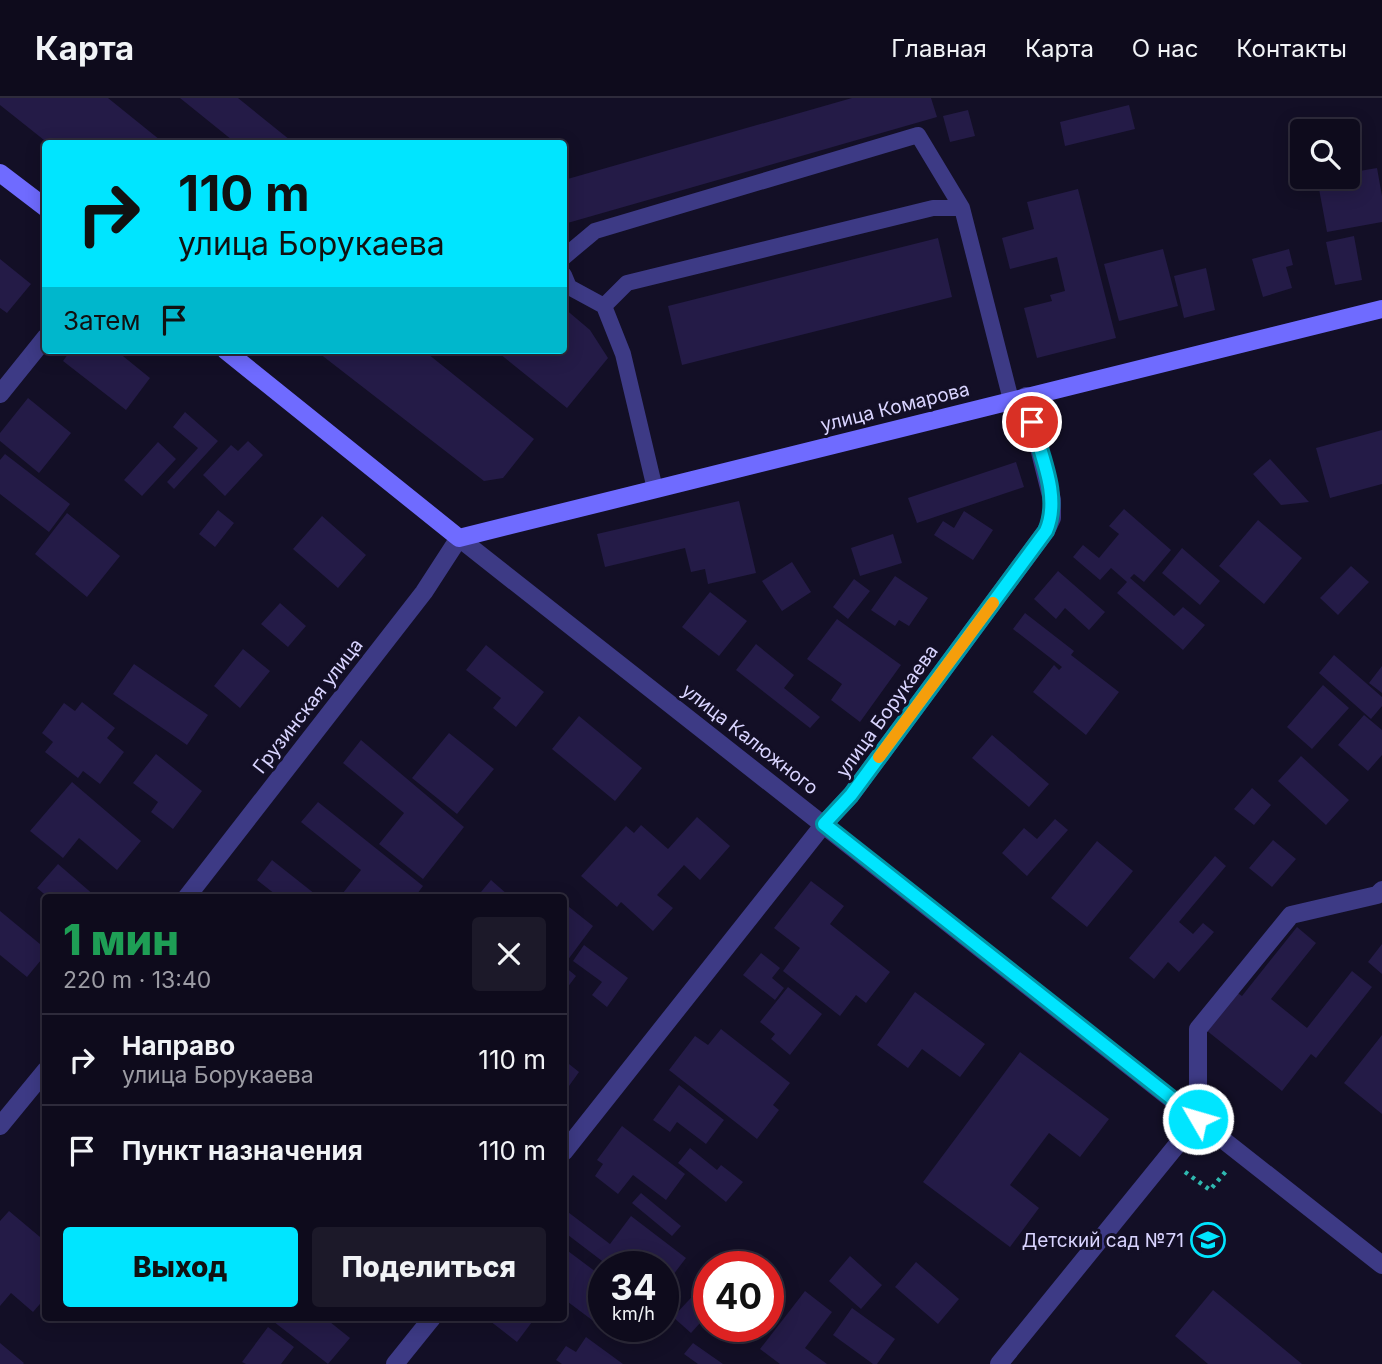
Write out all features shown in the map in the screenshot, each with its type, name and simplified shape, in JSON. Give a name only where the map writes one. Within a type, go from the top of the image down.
[{"type":"main road","points":[[0,173],[42,205]]},
{"type":"main road","name":"улица Комарова","points":[[459,538],[1382,309]]},
{"type":"main road","name":"улица Калюжного","points":[[230,354],[459,538]]},
{"type":"street","points":[[0,394],[42,342]]},
{"type":"street","name":"улица Борукаева","points":[[567,1148],[824,824],[851,795],[1046,531],[1052,518],[1052,500],[1018,398]]},
{"type":"street","name":"улица Калюжного","points":[[459,538],[1382,1265]]},
{"type":"street","name":"Грузинская улица","points":[[189,894],[424,592],[459,538]]},
{"type":"street","points":[[999,1364],[1198,1119],[1198,1029],[1291,915],[1377,895],[1382,890]]},
{"type":"street","points":[[0,1126],[42,1075]]},
{"type":"street","points":[[395,1364],[430,1321]]},
{"type":"lane","points":[[567,254],[595,231],[918,135],[962,208],[1018,398]]},
{"type":"lane","points":[[604,306],[626,283],[933,208],[962,208]]},
{"type":"lane","points":[[567,282],[569,287],[604,306],[623,354],[654,489]]},
{"type":"path","points":[[1182,1170],[1210,1190],[1228,1169]]},
{"type":"building","points":[[0,98],[108,98],[160,140],[44,140],[0,105]]},
{"type":"building","points":[[180,98],[238,98],[290,140],[232,140]]},
{"type":"building","points":[[852,98],[931,98],[937,117],[567,223],[567,179]]},
{"type":"building","points":[[1129,105],[1135,129],[1065,146],[1060,122]]},
{"type":"building","points":[[968,110],[975,136],[950,142],[943,116]]},
{"type":"building","points":[[1377,168],[1382,196],[1382,222],[1327,232],[1319,189],[1360,189],[1360,171]]},
{"type":"building","points":[[1078,189],[1116,338],[1037,358],[1024,308],[1052,301],[1050,295],[1065,291],[1057,257],[1010,269],[1002,238],[1034,229],[1027,202]]},
{"type":"building","points":[[1354,236],[1362,280],[1335,285],[1326,242]]},
{"type":"building","points":[[938,238],[952,297],[682,365],[668,306]]},
{"type":"building","points":[[1163,249],[1178,306],[1119,321],[1104,264]]},
{"type":"building","points":[[1289,249],[1293,265],[1286,267],[1292,288],[1263,297],[1252,259]]},
{"type":"building","points":[[0,259],[31,284],[7,313],[0,308]]},
{"type":"building","points":[[1206,268],[1215,310],[1184,318],[1174,276]]},
{"type":"building","points":[[567,311],[590,330],[608,358],[567,408],[500,354],[567,354]]},
{"type":"building","points":[[68,354],[120,354],[150,378],[126,410],[63,361]]},
{"type":"building","points":[[320,354],[428,354],[534,439],[503,478],[484,481]]},
{"type":"building","points":[[28,398],[71,433],[39,473],[0,441],[0,433]]},
{"type":"building","points":[[185,412],[218,441],[174,489],[167,482],[198,448],[173,427]]},
{"type":"building","points":[[1382,430],[1382,484],[1330,498],[1316,448]]},
{"type":"building","points":[[248,441],[263,455],[225,496],[203,475],[231,445],[238,451]]},
{"type":"building","points":[[158,442],[176,459],[142,496],[124,480]]},
{"type":"building","points":[[5,454],[70,504],[49,532],[0,494],[0,460]]},
{"type":"building","points":[[1270,459],[1309,502],[1281,505],[1253,474]]},
{"type":"building","points":[[1016,462],[1024,487],[917,523],[908,498]]},
{"type":"building","points":[[739,501],[756,573],[708,584],[705,569],[691,572],[685,548],[605,567],[597,534]]},
{"type":"building","points":[[1124,509],[1171,550],[1144,582],[1134,574],[1130,578],[1174,616],[1183,607],[1205,625],[1183,650],[1117,593],[1127,582],[1111,568],[1100,580],[1073,557],[1083,545],[1099,558],[1119,534],[1109,526]]},
{"type":"building","points":[[218,510],[234,523],[215,547],[199,534]]},
{"type":"building","points":[[964,511],[993,530],[973,560],[934,535],[943,521],[954,528]]},
{"type":"building","points":[[67,513],[120,556],[87,597],[35,554]]},
{"type":"building","points":[[322,516],[366,555],[338,588],[293,549]]},
{"type":"building","points":[[1258,520],[1302,558],[1264,604],[1219,566]]},
{"type":"building","points":[[893,534],[902,563],[860,576],[851,548]]},
{"type":"building","points":[[1182,548],[1220,581],[1200,605],[1162,573]]},
{"type":"building","points":[[792,562],[811,592],[782,611],[762,581]]},
{"type":"building","points":[[1351,566],[1369,582],[1338,615],[1320,598]]},
{"type":"building","points":[[1058,571],[1105,612],[1089,630],[1065,608],[1056,619],[1034,599]]},
{"type":"building","points":[[895,576],[928,598],[909,626],[899,620],[895,626],[871,610]]},
{"type":"building","points":[[854,579],[870,591],[848,619],[833,607]]},
{"type":"building","points":[[710,592],[747,621],[719,656],[682,627]]},
{"type":"building","points":[[280,603],[306,626],[288,647],[261,624]]},
{"type":"building","points":[[1025,613],[1074,651],[1071,655],[1119,692],[1086,735],[1033,692],[1054,665],[1059,670],[1062,667],[1013,629]]},
{"type":"building","points":[[837,619],[901,665],[860,722],[831,700],[842,684],[807,659]]},
{"type":"building","points":[[756,644],[794,675],[784,688],[820,717],[810,728],[736,670]]},
{"type":"building","points":[[486,645],[544,692],[516,727],[493,708],[501,698],[466,670]]},
{"type":"building","points":[[243,649],[270,671],[240,708],[214,686]]},
{"type":"building","points":[[1334,655],[1382,697],[1382,706],[1371,719],[1319,673]]},
{"type":"building","points":[[134,664],[208,715],[187,745],[113,694]]},
{"type":"building","points":[[1382,666],[1382,693],[1369,683]]},
{"type":"building","points":[[1323,685],[1349,708],[1312,749],[1287,727]]},
{"type":"building","points":[[82,702],[115,728],[107,738],[124,752],[100,784],[83,771],[78,778],[45,752],[53,742],[42,733],[64,703],[75,711]]},
{"type":"building","points":[[1364,715],[1382,730],[1382,755],[1368,771],[1338,745]]},
{"type":"building","points":[[579,716],[642,768],[615,801],[552,749]]},
{"type":"building","points":[[449,733],[494,769],[457,814],[412,778]]},
{"type":"building","points":[[992,735],[1049,784],[1029,807],[972,758]]},
{"type":"building","points":[[361,740],[464,827],[423,879],[379,844],[404,813],[343,763]]},
{"type":"building","points":[[156,754],[202,791],[173,829],[151,812],[158,802],[133,783]]},
{"type":"building","points":[[1301,756],[1349,800],[1326,825],[1278,781]]},
{"type":"building","points":[[72,782],[141,841],[117,870],[79,838],[63,858],[30,831]]},
{"type":"building","points":[[1252,788],[1271,805],[1254,825],[1234,809]]},
{"type":"building","points":[[318,802],[423,886],[417,894],[344,894],[361,870],[301,822]]},
{"type":"building","points":[[697,817],[730,846],[700,880],[684,865],[657,895],[673,908],[653,931],[621,902],[617,907],[581,876],[626,826],[634,833],[641,825],[668,849]]},
{"type":"building","points":[[1055,819],[1068,830],[1027,876],[1002,853],[1024,828],[1037,839]]},
{"type":"building","points":[[1273,840],[1296,859],[1272,887],[1249,868]]},
{"type":"building","points":[[1097,841],[1133,871],[1087,927],[1051,898]]},
{"type":"building","points":[[1215,856],[1226,866],[1179,922],[1193,934],[1203,923],[1214,932],[1179,972],[1168,962],[1154,979],[1129,958]]},
{"type":"building","points":[[272,860],[315,894],[275,894],[257,880]]},
{"type":"building","points":[[58,864],[93,894],[44,894],[37,888]]},
{"type":"building","points":[[491,880],[507,894],[479,894]]},
{"type":"building","points":[[811,881],[844,906],[830,924],[890,972],[866,1003],[856,995],[840,1016],[783,971],[800,948],[774,928]]},
{"type":"building","points":[[567,905],[593,926],[567,961]]},
{"type":"building","points":[[0,911],[42,946],[42,959],[27,977],[0,955]]},
{"type":"building","points":[[1297,927],[1316,943],[1271,999],[1307,1028],[1352,971],[1372,987],[1316,1058],[1311,1054],[1282,1091],[1206,1030],[1236,992],[1242,996]]},
{"type":"building","points":[[1382,944],[1382,974],[1368,962]]},
{"type":"building","points":[[584,945],[628,978],[607,1007],[592,995],[602,982],[573,961]]},
{"type":"building","points":[[761,953],[780,968],[772,978],[784,988],[775,1000],[743,975]]},
{"type":"building","points":[[567,968],[576,976],[567,988]]},
{"type":"building","points":[[788,987],[822,1014],[790,1055],[771,1039],[775,1034],[760,1022]]},
{"type":"building","points":[[915,992],[985,1044],[960,1077],[922,1049],[908,1068],[877,1045]]},
{"type":"building","points":[[721,1029],[790,1083],[773,1105],[779,1110],[757,1139],[669,1070],[695,1036],[708,1045]]},
{"type":"building","points":[[1382,1035],[1382,1114],[1344,1083]]},
{"type":"building","points":[[1020,1052],[1109,1119],[1080,1157],[1049,1133],[1010,1185],[1039,1208],[1010,1247],[923,1182]]},
{"type":"building","points":[[567,1062],[579,1072],[567,1089]]},
{"type":"building","points":[[679,1085],[724,1120],[706,1144],[677,1122],[670,1132],[653,1120]]},
{"type":"building","points":[[622,1126],[685,1174],[666,1200],[633,1175],[618,1194],[595,1176],[603,1164],[597,1160]]},
{"type":"building","points":[[690,1148],[717,1170],[721,1165],[743,1182],[726,1202],[678,1163]]},
{"type":"building","points":[[641,1193],[681,1226],[672,1236],[632,1203]]},
{"type":"building","points":[[9,1211],[42,1239],[42,1302],[33,1312],[11,1293],[0,1306],[0,1221]]},
{"type":"building","points":[[567,1211],[610,1244],[631,1216],[677,1251],[589,1251],[567,1234]]},
{"type":"building","points":[[567,1250],[588,1266],[588,1317],[567,1301]]},
{"type":"building","points":[[679,1253],[686,1258],[679,1267]]},
{"type":"building","points":[[850,1256],[882,1285],[861,1309],[829,1281]]},
{"type":"building","points":[[916,1262],[959,1299],[938,1324],[895,1287]]},
{"type":"building","points":[[1213,1290],[1302,1364],[1208,1364],[1175,1336]]},
{"type":"building","points":[[805,1291],[832,1312],[805,1348],[827,1364],[780,1364],[760,1349],[765,1342],[784,1342],[784,1318]]},
{"type":"building","points":[[693,1296],[691,1333],[679,1322],[679,1311]]},
{"type":"building","points":[[852,1308],[895,1339],[877,1364],[873,1364],[833,1335]]},
{"type":"building","points":[[273,1321],[329,1321],[350,1338],[328,1364]]},
{"type":"building","points":[[490,1321],[533,1321],[517,1342]]},
{"type":"building","points":[[268,1327],[294,1347],[281,1364],[242,1362]]},
{"type":"building","points":[[586,1337],[588,1342],[593,1342],[623,1364],[562,1364],[556,1360],[566,1346],[576,1352]]},
{"type":"building","points":[[0,1343],[24,1363],[0,1364]]},
{"type":"building","points":[[693,1343],[723,1364],[698,1364],[684,1354]]},
{"type":"slow traffic","points":[[879,757],[993,603]]},
{"type":"place","name":"Детский сад №71","points":[[1208,1240]]},
{"type":"route","points":[[1032,422],[1052,500],[1052,518],[1046,531],[851,795],[824,824],[1198,1119]]}]
